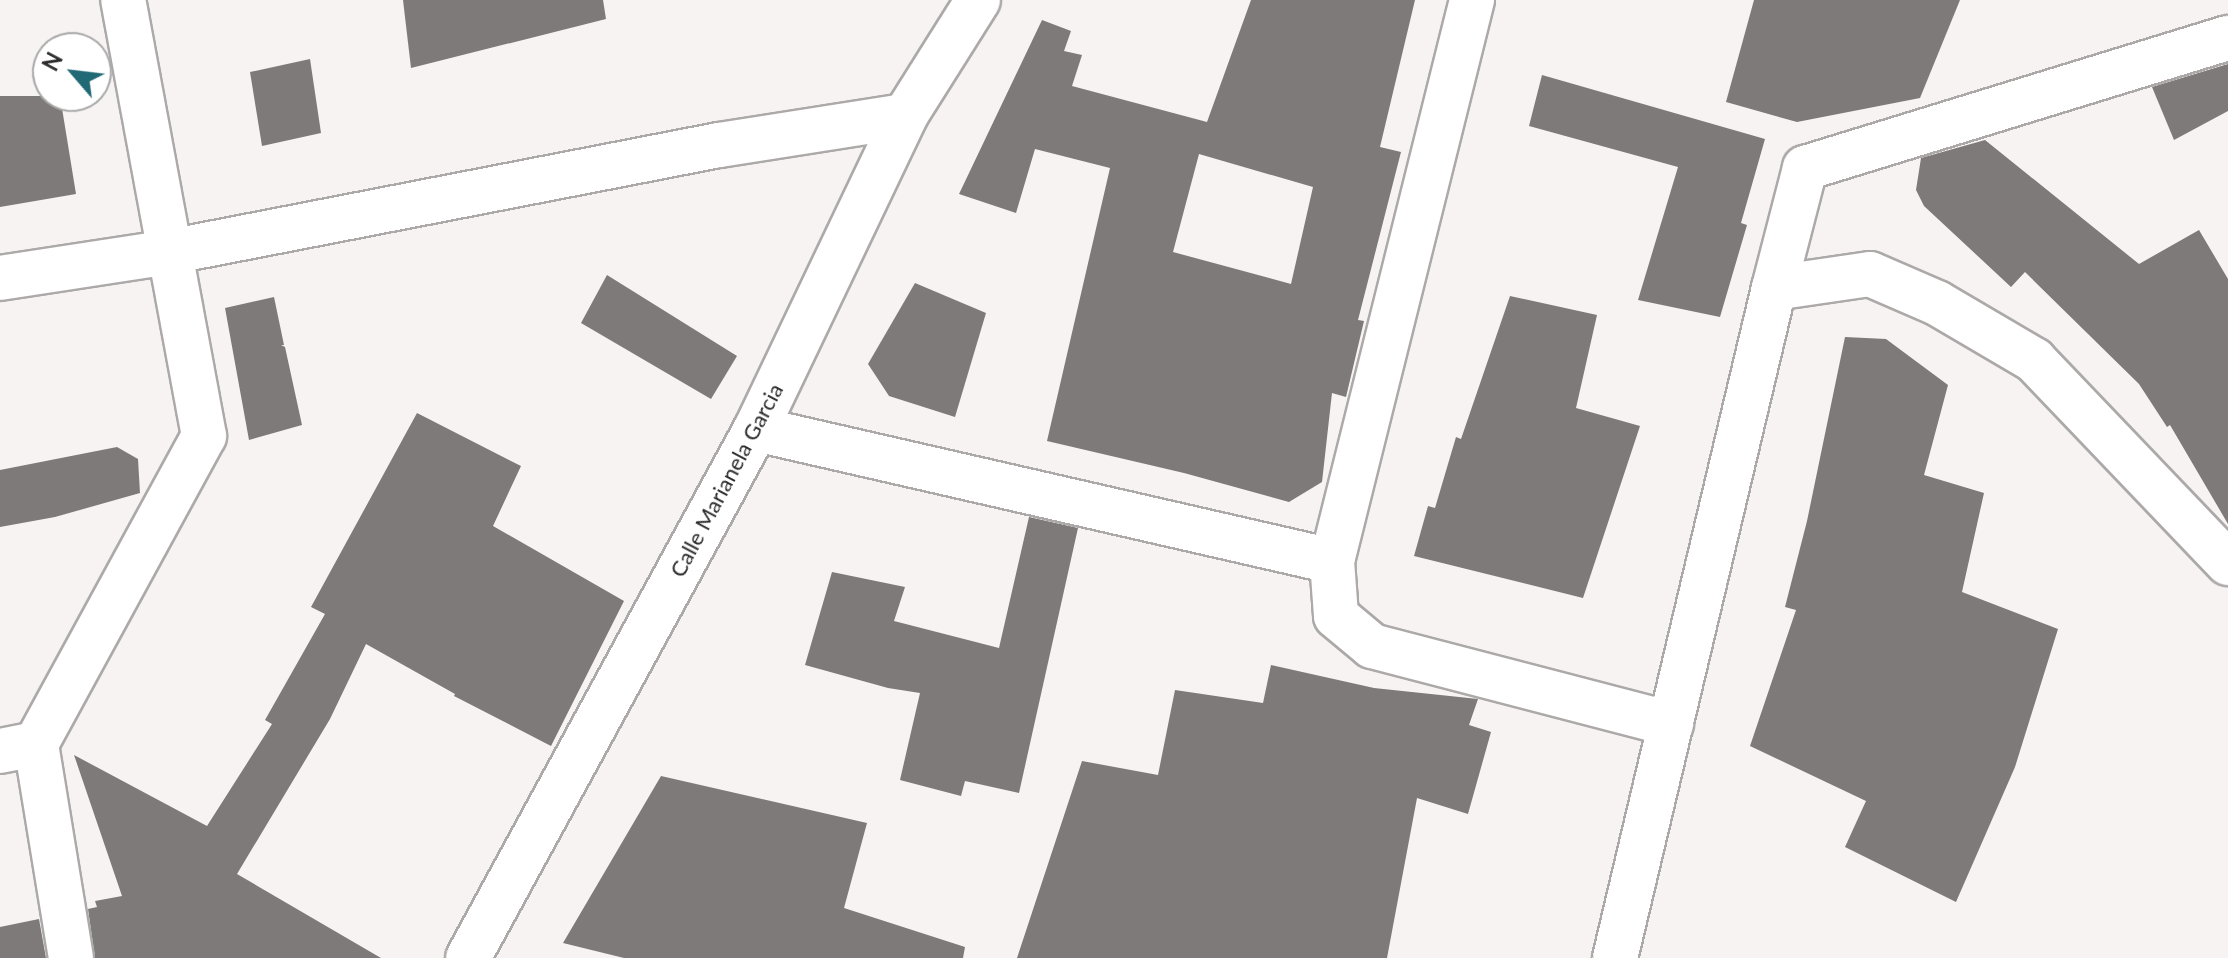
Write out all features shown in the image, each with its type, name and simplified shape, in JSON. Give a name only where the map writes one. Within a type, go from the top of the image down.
[{"type":"street","points":[[71,958],[18,748],[204,436],[123,0]]},
{"type":"street","name":"Calle Marianela Garcia","points":[[468,958],[756,429],[905,116],[978,0]]},
{"type":"street","points":[[1472,0],[1332,561],[1336,616],[1372,646],[1671,724]]},
{"type":"street","points":[[1615,958],[1805,168],[2228,38]]},
{"type":"street","points":[[0,278],[169,252],[719,145],[905,116]]},
{"type":"street","points":[[1774,288],[1870,274],[1937,303],[2034,360],[2228,563]]},
{"type":"street","points":[[756,429],[1332,561]]},
{"type":"building","points":[[403,0],[603,0],[606,19],[411,68]]},
{"type":"building","points":[[1251,0],[1415,0],[1380,147],[1401,152],[1358,320],[1364,321],[1346,397],[1332,393],[1322,482],[1289,502],[1184,473],[1047,441],[1110,168],[1035,149],[1016,213],[959,194],[1042,20],[1071,31],[1064,51],[1082,55],[1072,86],[1207,122]],"holes":[[[1199,154],[1313,187],[1291,284],[1173,252]]]},
{"type":"building","points":[[1754,0],[1960,0],[1920,98],[1797,122],[1726,102]]},
{"type":"building","points":[[310,59],[321,133],[262,146],[250,72]]},
{"type":"building","points":[[2228,64],[2228,111],[2174,140],[2152,87]]},
{"type":"building","points":[[1542,75],[1765,139],[1741,223],[1747,225],[1720,317],[1638,300],[1678,167],[1529,126]]},
{"type":"building","points":[[0,96],[32,96],[32,112],[63,112],[76,194],[0,207]]},
{"type":"building","points":[[1985,140],[2139,264],[2199,230],[2228,279],[2228,524],[2170,425],[2167,427],[2139,384],[2025,272],[2011,287],[1924,206],[1916,190],[1921,158]]},
{"type":"building","points":[[607,275],[737,356],[711,399],[581,323]]},
{"type":"building","points":[[915,283],[986,313],[955,417],[889,396],[868,364]]},
{"type":"building","points":[[1510,296],[1597,315],[1576,408],[1640,426],[1583,598],[1414,556],[1428,506],[1435,508],[1456,437],[1461,439]]},
{"type":"building","points":[[274,297],[284,345],[281,345],[285,347],[302,425],[249,440],[225,308]]},
{"type":"building","points":[[1845,337],[1886,339],[1948,385],[1924,475],[1984,493],[1962,592],[2058,629],[2015,767],[1956,902],[1845,847],[1866,801],[1750,746],[1796,610],[1785,607],[1807,521]]},
{"type":"building","points":[[417,413],[521,466],[493,526],[624,601],[551,746],[454,696],[366,644],[330,719],[237,874],[381,958],[95,958],[88,909],[97,907],[95,901],[122,896],[74,755],[207,826],[272,724],[265,720],[325,614],[311,607]]},
{"type":"building","points":[[117,447],[138,459],[140,493],[55,517],[0,527],[0,470]]},
{"type":"building","points":[[1029,517],[1078,528],[1019,793],[965,781],[961,796],[900,780],[920,693],[888,688],[805,665],[832,572],[905,587],[894,621],[999,648]]},
{"type":"building","points":[[1271,665],[1374,688],[1478,699],[1469,725],[1491,732],[1468,814],[1417,798],[1387,958],[1017,958],[1082,761],[1158,775],[1175,690],[1263,703]]},
{"type":"building","points":[[661,776],[867,823],[844,908],[965,947],[963,958],[624,958],[563,943]]},
{"type":"building","points":[[39,919],[46,958],[0,958],[0,927]]}]
